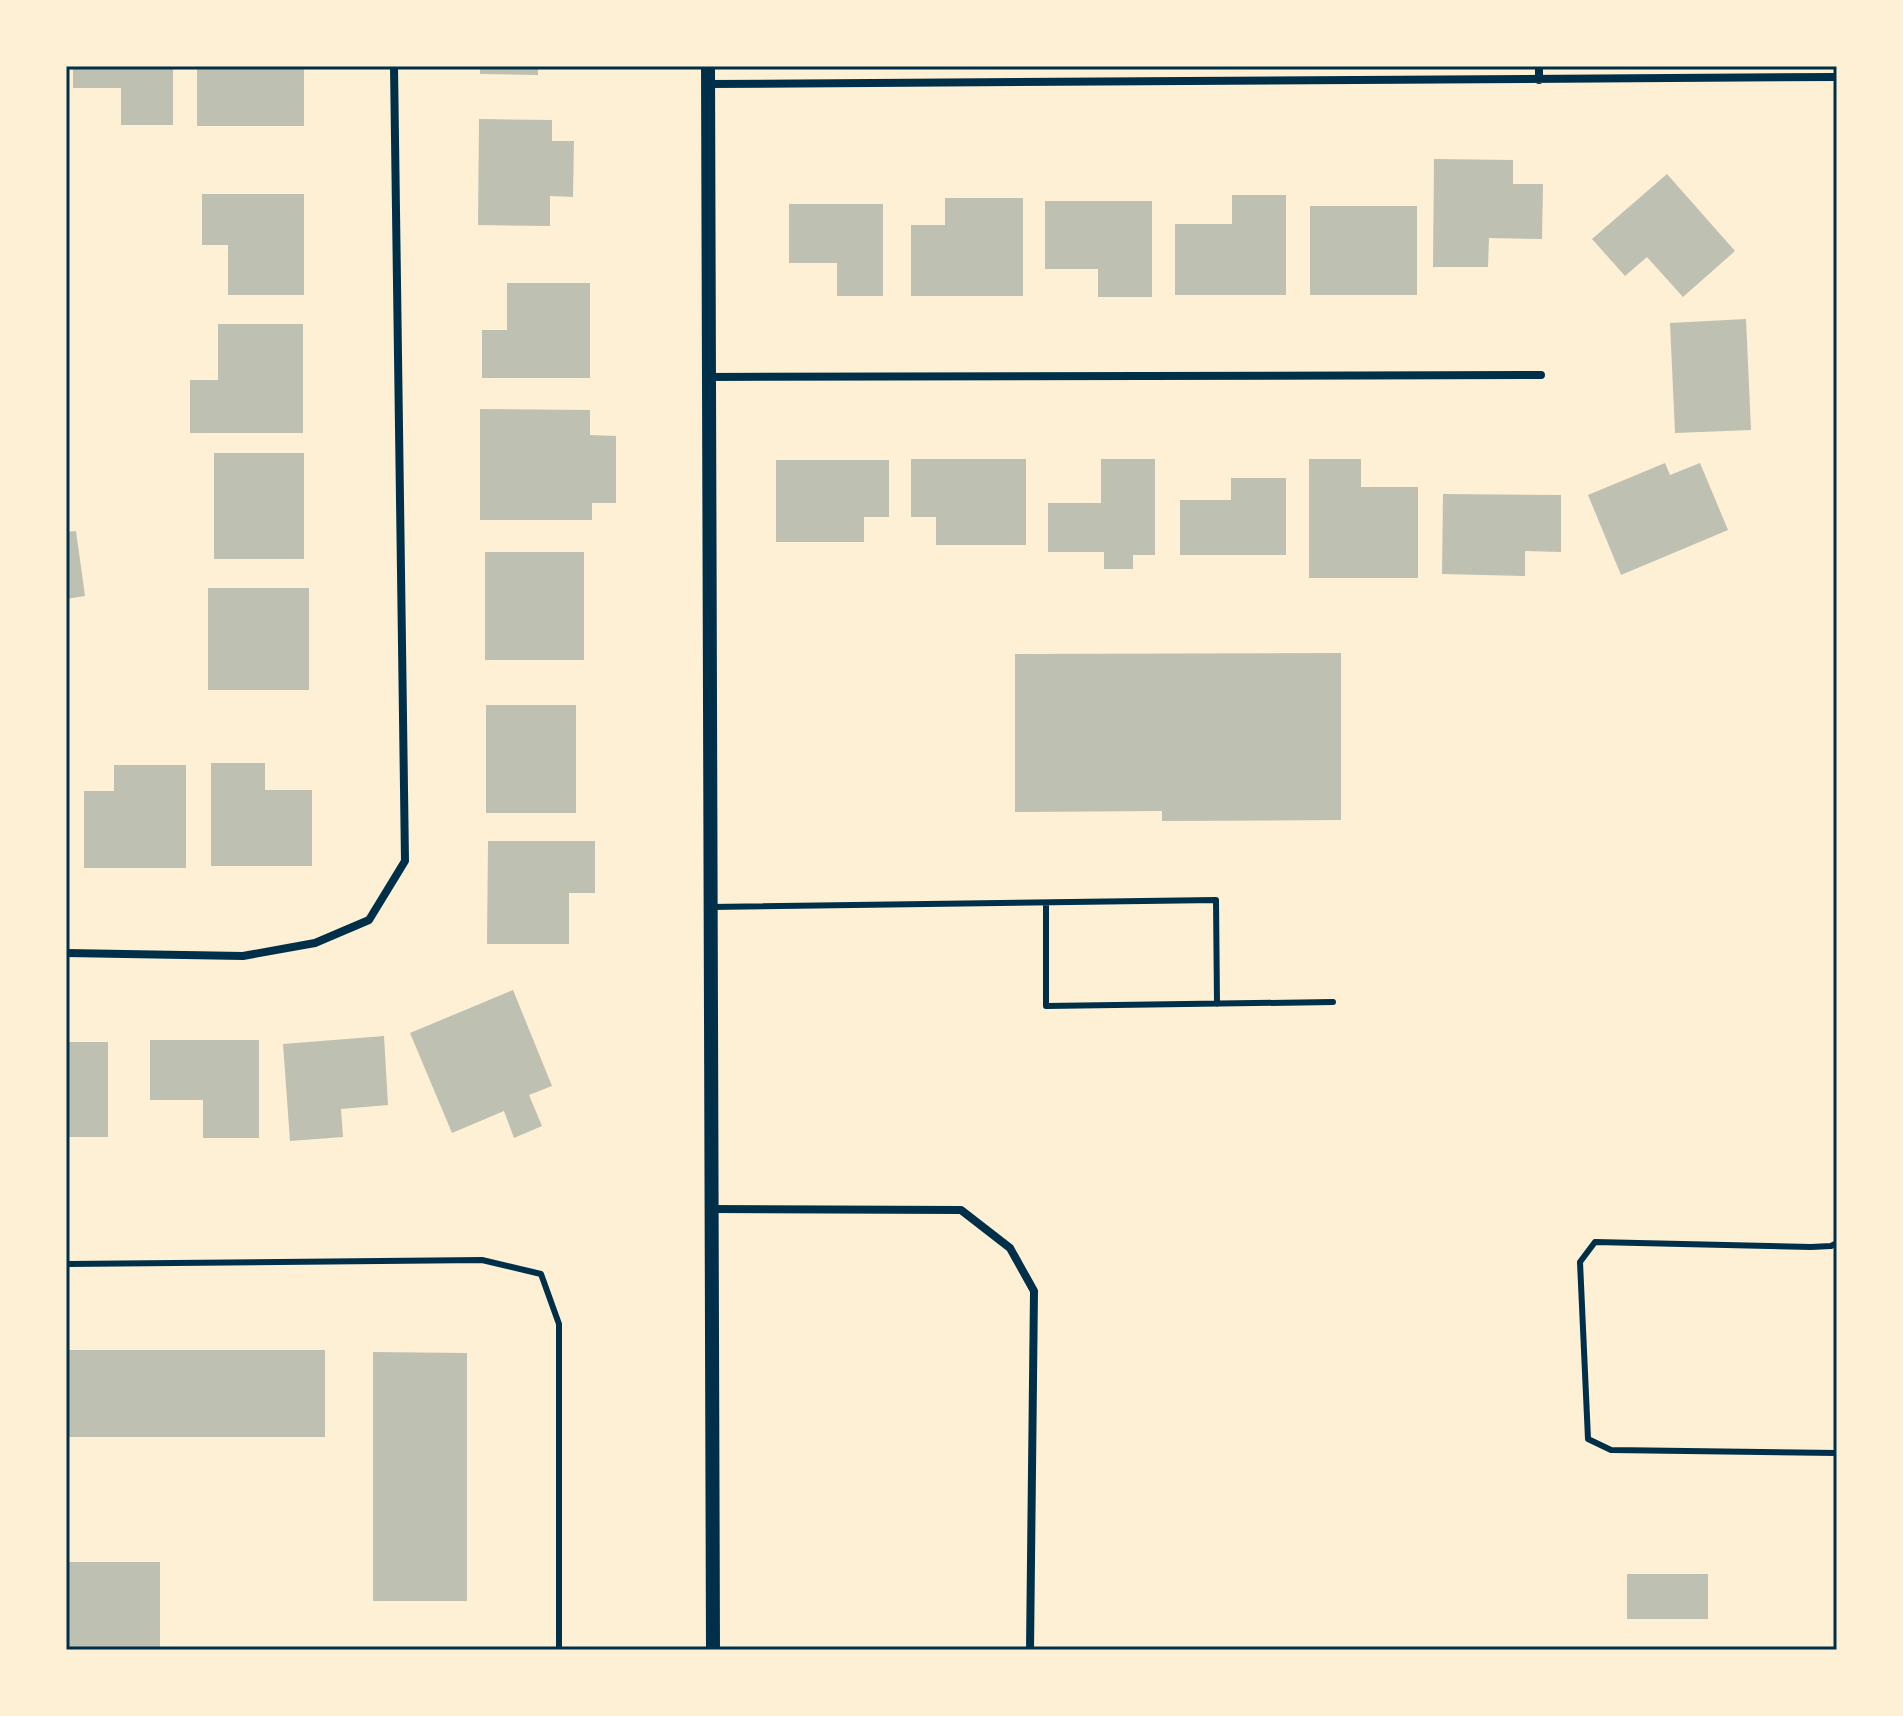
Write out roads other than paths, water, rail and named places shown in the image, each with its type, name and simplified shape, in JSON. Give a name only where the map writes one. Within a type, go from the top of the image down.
[{"type":"street","points":[[66,953],[243,956],[315,943],[369,920],[405,861],[394,66]]},
{"type":"street","points":[[708,66],[713,1650]]},
{"type":"street","points":[[1539,66],[1539,80]]},
{"type":"street","points":[[708,84],[1837,77]]},
{"type":"street","points":[[708,377],[1541,375]]},
{"type":"street","points":[[711,1209],[961,1210],[1010,1248],[1034,1291],[1030,1650]]},
{"type":"lane","points":[[711,907],[1216,900],[1217,1004]]},
{"type":"lane","points":[[1046,903],[1046,1006],[1333,1002]]},
{"type":"lane","points":[[1837,1243],[1811,1247],[1595,1242],[1580,1262],[1588,1439],[1611,1450],[1837,1453]]},
{"type":"lane","points":[[66,1264],[482,1260],[541,1274],[559,1324],[559,1650]]}]
